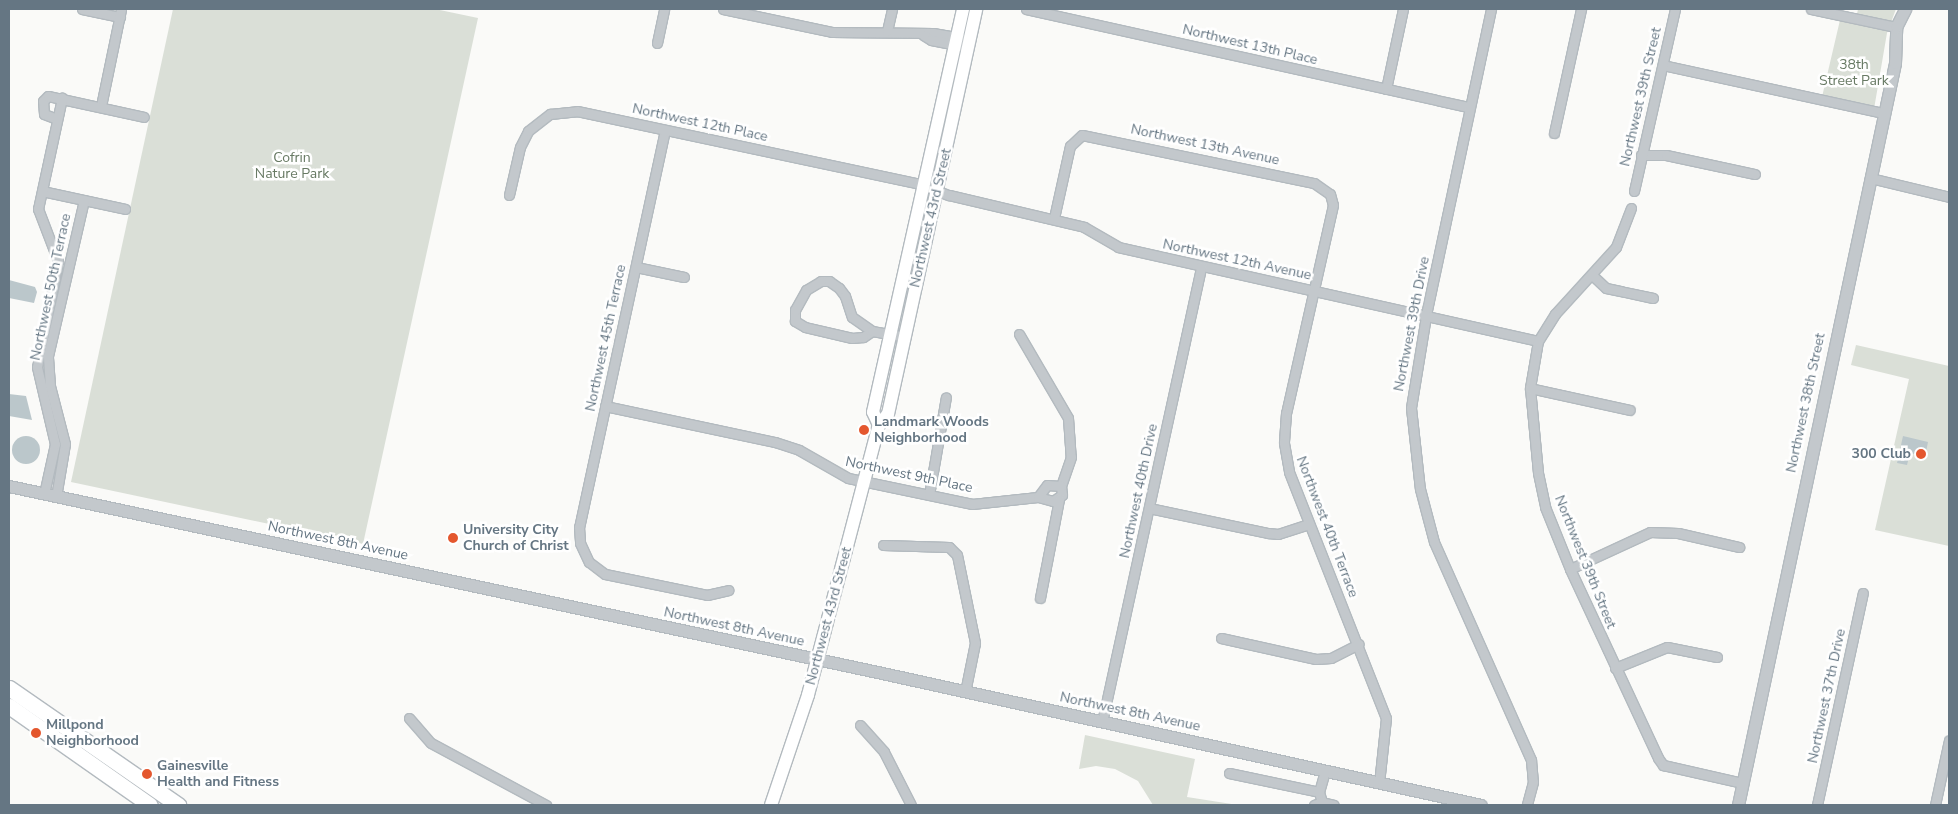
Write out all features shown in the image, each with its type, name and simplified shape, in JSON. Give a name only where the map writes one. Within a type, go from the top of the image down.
[{"type":"main road","name":"Northwest 43rd Street","points":[[879,425],[873,412],[963,9]]},
{"type":"main road","name":"Northwest 43rd Street","points":[[771,805],[796,736],[879,425],[888,414],[976,9]]},
{"type":"main road","points":[[941,111],[954,114]]},
{"type":"main road","points":[[14,691],[178,805]]},
{"type":"main road","points":[[9,707],[150,805]]},
{"type":"street","points":[[82,9],[120,13],[101,106]]},
{"type":"street","points":[[657,43],[664,9]]},
{"type":"street","points":[[723,9],[832,32],[887,31],[923,35],[933,32],[956,41],[969,43]]},
{"type":"street","points":[[887,31],[892,9]]},
{"type":"street","name":"Northwest 13th Place","points":[[1026,9],[1469,107]]},
{"type":"street","points":[[1386,89],[1403,9]]},
{"type":"street","name":"Northwest 39th Drive","points":[[1492,9],[1469,107],[1426,316],[1411,408],[1420,490],[1434,542],[1531,760],[1533,782],[1527,805]]},
{"type":"street","points":[[1554,133],[1581,9]]},
{"type":"street","name":"Northwest 39th Street","points":[[1634,191],[1676,9]]},
{"type":"street","points":[[1811,9],[1896,27]]},
{"type":"street","name":"Northwest 38th Street","points":[[1738,805],[1895,63],[1896,27],[1905,9]]},
{"type":"street","points":[[1663,65],[1884,114]]},
{"type":"street","points":[[57,119],[44,114],[43,101],[54,95],[144,117]]},
{"type":"street","name":"Northwest 50th Terrace","points":[[44,494],[55,444],[37,367],[58,261],[38,209],[62,98]]},
{"type":"street","name":"Northwest 12th Place","points":[[509,195],[523,138],[534,124],[550,114],[578,111],[937,190]]},
{"type":"street","name":"Northwest 45th Terrace","points":[[665,130],[579,527],[583,552],[592,566],[614,576],[707,595],[728,590]]},
{"type":"street","name":"Northwest 13th Avenue","points":[[1054,218],[1070,146],[1076,137],[1091,135],[1300,180],[1326,190]]},
{"type":"street","points":[[1641,155],[1666,155],[1755,174]]},
{"type":"street","points":[[1870,178],[1949,197]]},
{"type":"street","name":"Northwest 12th Avenue","points":[[937,190],[1054,218],[1100,233],[1118,247],[1538,342]]},
{"type":"street","name":"Northwest 40th Terrace","points":[[1326,190],[1333,205],[1284,427],[1289,472],[1308,524],[1359,644],[1386,718],[1379,783]]},
{"type":"street","points":[[42,191],[125,209]]},
{"type":"street","name":"Northwest 50th Terrace","points":[[56,497],[65,444],[50,386],[48,356],[84,200]]},
{"type":"street","name":"Northwest 39th Street","points":[[1631,208],[1616,247],[1555,314],[1538,342],[1530,388],[1538,473],[1544,507],[1615,668],[1663,765],[1743,783]]},
{"type":"street","points":[[636,267],[684,277]]},
{"type":"street","name":"Northwest 40th Drive","points":[[1102,722],[1201,267]]},
{"type":"street","points":[[1592,274],[1598,284],[1606,288],[1653,298]]},
{"type":"street","points":[[872,331],[863,337],[852,338],[805,328],[795,321],[795,310],[812,284],[829,281],[845,296],[852,317],[872,331],[904,338]]},
{"type":"street","points":[[1019,334],[1068,418],[1071,457],[1061,486],[1040,598]]},
{"type":"street","points":[[1530,388],[1630,410]]},
{"type":"street","points":[[929,495],[946,397]]},
{"type":"street","name":"Northwest 9th Place","points":[[605,406],[775,442],[799,450],[833,472],[865,482],[972,504],[1038,497],[1048,502],[1059,499]]},
{"type":"street","points":[[55,444],[65,444]]},
{"type":"street","name":"Northwest 9th Place","points":[[1038,497],[1047,485],[1061,486]]},
{"type":"street","name":"Northwest 8th Avenue","points":[[9,486],[1481,805]]},
{"type":"street","points":[[1149,508],[1268,534],[1278,534],[1308,524]]},
{"type":"street","points":[[1570,569],[1650,532],[1678,533],[1739,547]]},
{"type":"street","points":[[883,545],[949,547],[957,555],[975,644],[965,692]]},
{"type":"street","name":"Northwest 37th Drive","points":[[1817,805],[1863,594]]},
{"type":"street","points":[[1221,638],[1316,659],[1331,658],[1359,644]]},
{"type":"street","points":[[1615,668],[1667,647],[1717,657]]},
{"type":"street","points":[[9,707],[14,691]]},
{"type":"street","points":[[409,718],[431,744],[546,805]]},
{"type":"street","points":[[860,725],[884,752],[911,805]]},
{"type":"street","points":[[1935,805],[1949,740]]},
{"type":"street","points":[[1325,771],[1318,803],[1334,805]]},
{"type":"street","points":[[1229,773],[1319,792]]},
{"type":"green space","name":"Cofrin Nature Park","points":[[173,9],[435,9],[478,18],[363,544],[71,482]]},
{"type":"green space","name":"38th Street Park","points":[[1858,9],[1896,9],[1887,33],[1874,109],[1822,97],[1840,20],[1857,14]]},
{"type":"green space","name":"300 Club","points":[[1856,345],[1949,366],[1949,546],[1875,530],[1909,379],[1851,365]]},
{"type":"green space","points":[[1085,735],[1195,759],[1187,797],[1238,805],[1153,805],[1138,781],[1115,769],[1096,766],[1079,769]]},
{"type":"shaded area","points":[[9,280],[35,287],[37,292],[34,303],[9,298]]},
{"type":"shaded area","points":[[9,394],[26,396],[32,420],[9,416]]},
{"type":"shaded area","points":[[26,436],[36,440],[40,450],[36,460],[26,464],[16,460],[12,450],[16,440]]},
{"type":"shaded area","points":[[1903,436],[1928,442],[1925,457],[1910,453],[1907,465],[1897,463]]},
{"type":"place","name":"Landmark Woods Neighborhood","points":[[864,430]]},
{"type":"place","name":"300 Club","points":[[1921,454]]},
{"type":"place","name":"University City Church of Christ","points":[[453,538]]},
{"type":"place","name":"Millpond Neighborhood","points":[[36,733]]},
{"type":"place","name":"Gainesville Health and Fitness","points":[[147,774]]}]
